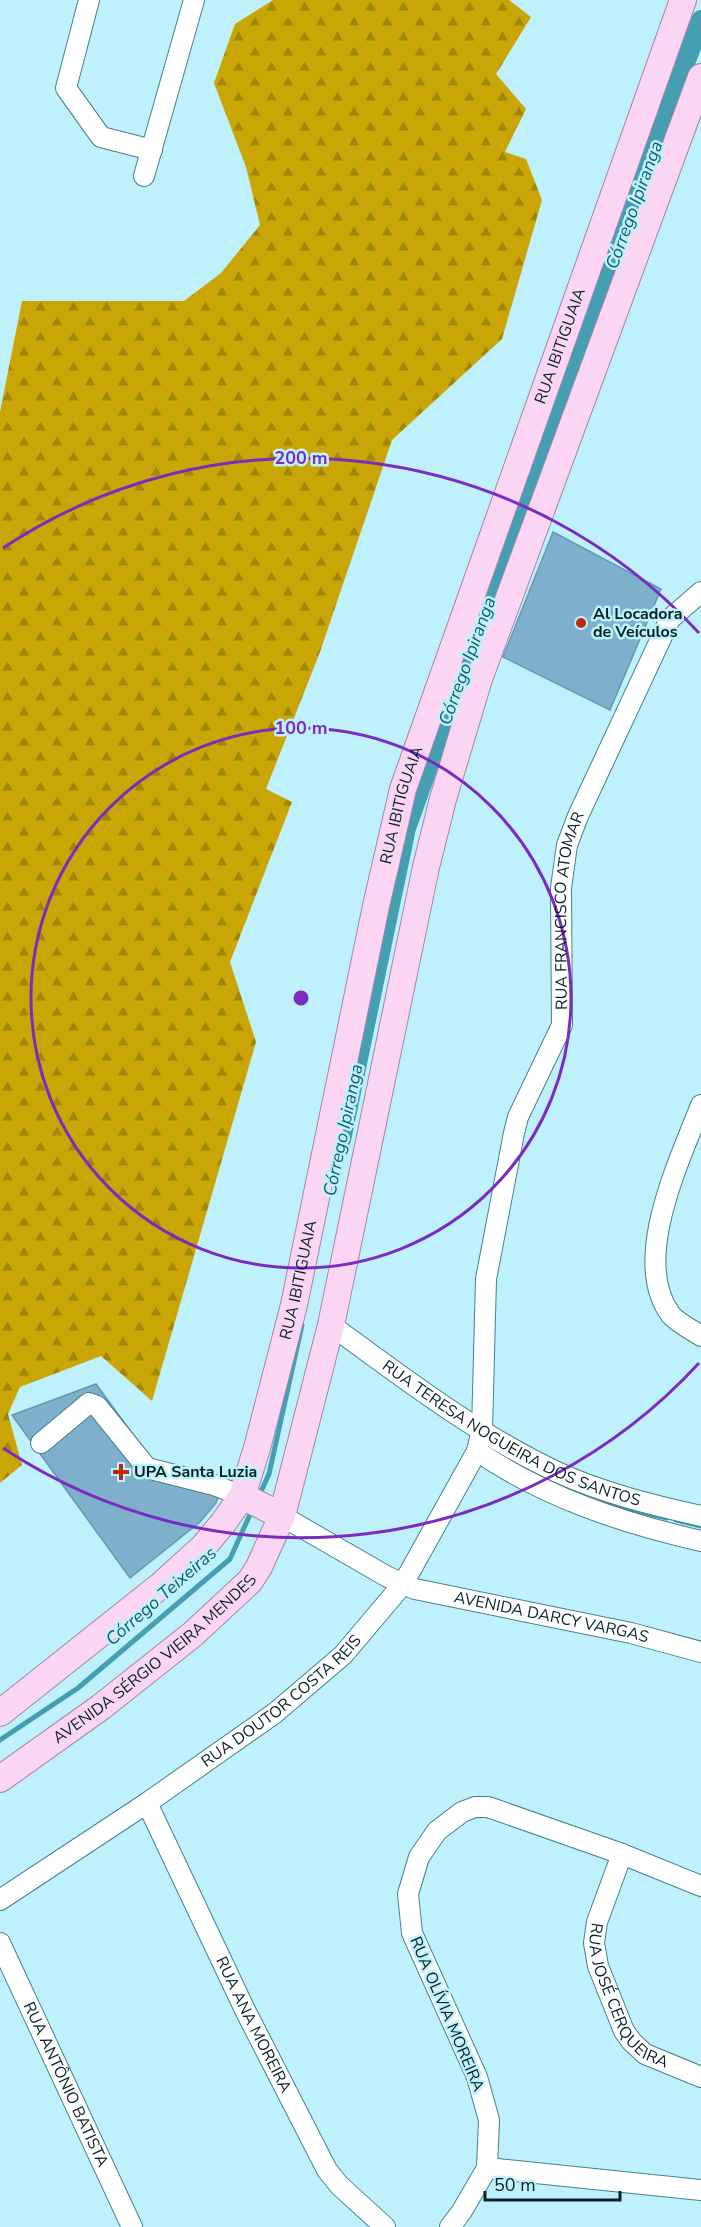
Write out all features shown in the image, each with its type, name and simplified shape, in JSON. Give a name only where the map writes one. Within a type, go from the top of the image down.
[{"type":"main road","name":"RUA IBITIGUAIA","points":[[252,1502],[257,1448],[294,1305],[369,940],[403,789],[458,645],[683,0]]},
{"type":"main road","points":[[0,1713],[169,1578],[204,1546],[224,1522],[252,1502],[331,1325],[426,867],[443,799],[487,654],[701,76]]},
{"type":"main road","name":"AVENIDA SÉRGIO VIEIRA MENDES","points":[[0,1779],[101,1707],[193,1634],[250,1581],[259,1567],[252,1502]]},
{"type":"street","points":[[89,0],[66,88],[101,136],[152,150]]},
{"type":"street","points":[[144,176],[194,0]]},
{"type":"street","name":"RUA FRANCISCO ATOMAR","points":[[482,1430],[486,1279],[512,1144],[518,1117],[562,1025],[561,888],[567,845],[578,816],[670,619],[701,592]]},
{"type":"street","points":[[458,645],[487,654]]},
{"type":"street","points":[[701,1105],[673,1179],[656,1233],[657,1281],[660,1296],[672,1317],[701,1336]]},
{"type":"street","name":"RUA TERESA NOGUEIRA DOS SANTOS","points":[[331,1325],[424,1392],[482,1430],[557,1472],[629,1499],[701,1516]]},
{"type":"street","name":"AVENIDA DARCY VARGAS","points":[[41,1443],[89,1403],[97,1406],[147,1468],[252,1502],[386,1576],[415,1589],[631,1633],[701,1652]]},
{"type":"street","name":"RUA DOUTOR COSTA REIS","points":[[0,1900],[147,1803],[275,1713],[343,1655],[403,1584],[477,1450],[482,1430]]},
{"type":"street","name":"RUA TERESA NOGUEIRA DOS SANTOS","points":[[477,1450],[532,1485],[590,1510],[701,1541]]},
{"type":"street","points":[[183,1492],[252,1502]]},
{"type":"street","name":"RUA ANA MOREIRA","points":[[147,1803],[244,2010],[327,2170],[339,2185],[385,2227]]},
{"type":"street","name":"RUA OLÍVIA MOREIRA","points":[[450,2227],[487,2168],[489,2120],[477,2077],[412,1933],[408,1894],[419,1857],[437,1832],[462,1812],[475,1807],[488,1807],[622,1854],[701,1886]]},
{"type":"street","name":"RUA JOSÉ CERQUEIRA","points":[[622,1854],[597,1922],[594,1943],[598,1966],[624,2031],[632,2043],[645,2054],[701,2077]]},
{"type":"street","name":"RUA ANTÔNIO BATISTA","points":[[0,1943],[132,2227]]},
{"type":"street","points":[[487,2168],[701,2190]]},
{"type":"green space","points":[[273,0],[509,0],[531,17],[496,74],[526,109],[505,152],[526,159],[542,200],[502,339],[392,440],[320,652],[266,789],[292,802],[230,962],[256,1042],[152,1401],[101,1356],[20,1387],[8,1414],[22,1465],[0,1483],[0,412],[22,301],[184,301],[221,273],[260,225],[246,167],[214,83],[235,24]]},
{"type":"building","name":"Al Locadora de Veículos","points":[[553,532],[661,589],[610,710],[503,657]]},
{"type":"building","name":"UPA Santa Luzia","points":[[96,1384],[154,1463],[223,1481],[216,1503],[200,1522],[130,1578],[12,1415]]},
{"type":"waterway","name":"Córrego Ipiranga","points":[[341,1140],[406,828],[701,20]]},
{"type":"waterway","name":"Córrego Teixeiras","points":[[259,1496],[269,1474],[302,1325]]},
{"type":"waterway","name":"Córrego Ipiranga","points":[[500,1455],[548,1478]]},
{"type":"waterway","name":"Córrego Ipiranga","points":[[601,1499],[620,1507],[667,1518]]},
{"type":"waterway","name":"Córrego Teixeiras","points":[[0,1740],[78,1688],[230,1559],[252,1510]]},
{"type":"waterway","name":"Córrego Ipiranga","points":[[676,1520],[701,1526]]},
{"type":"place","name":"Al Locadora de Veículos","points":[[581,623]]},
{"type":"place","name":"UPA Santa Luzia","points":[[121,1472]]}]
